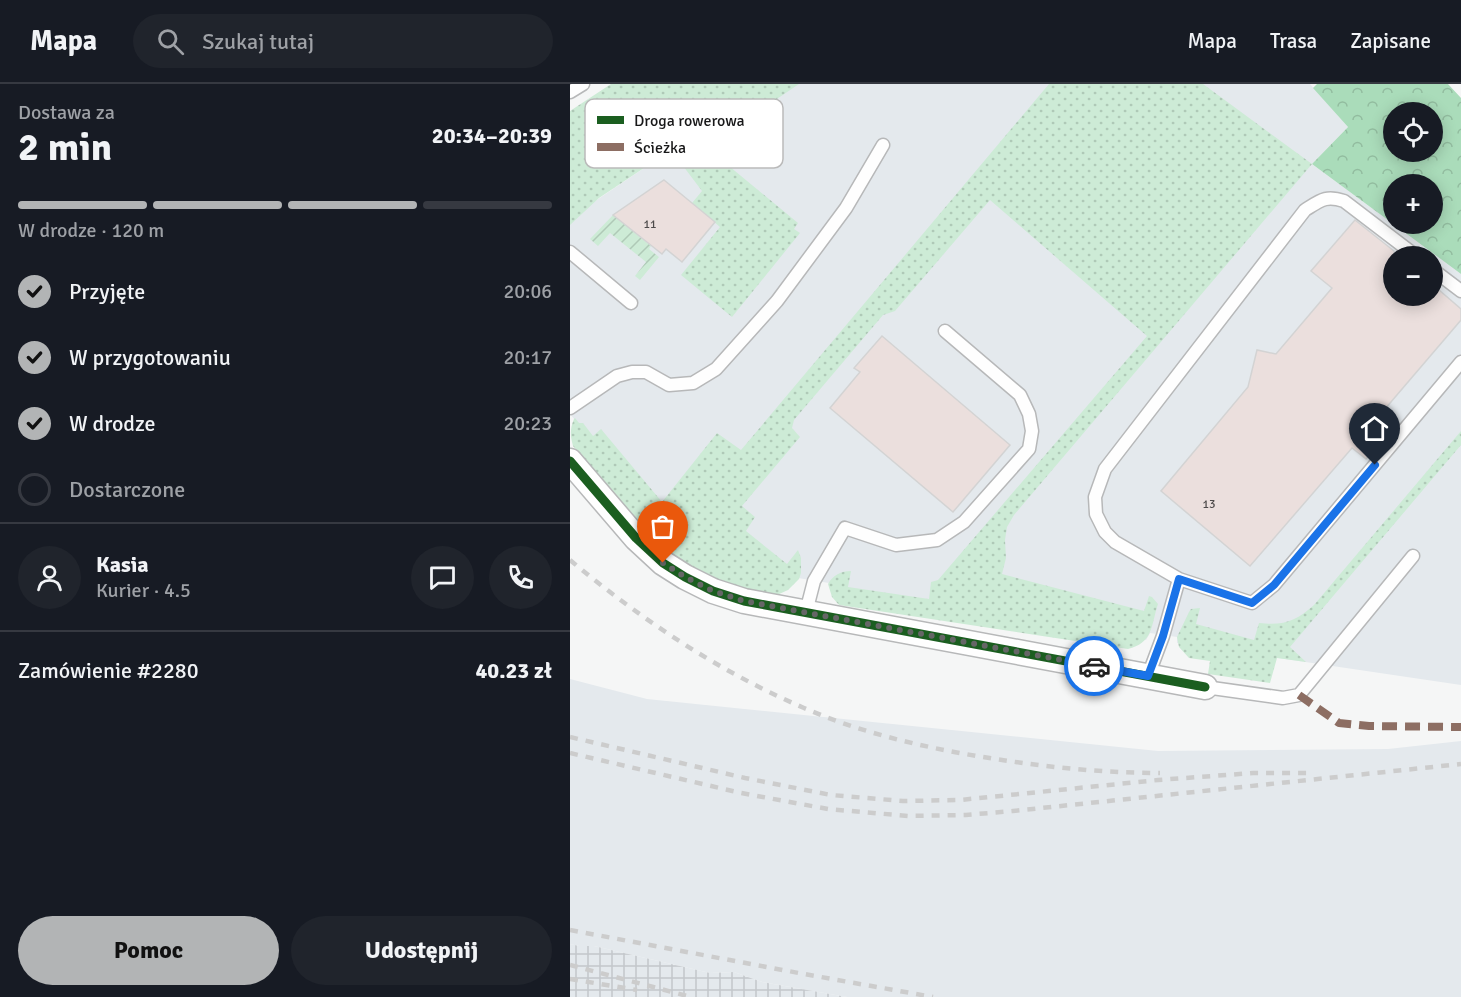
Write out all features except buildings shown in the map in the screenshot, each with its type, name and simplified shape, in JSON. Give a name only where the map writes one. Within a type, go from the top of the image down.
[{"type":"street","points":[[570,461],[636,538],[663,563],[713,591],[744,601],[1204,687]]},
{"type":"lane","points":[[570,92],[583,84]]},
{"type":"lane","points":[[570,408],[617,376],[632,372],[646,372],[669,385],[693,383],[716,369],[777,301],[846,208],[883,146]]},
{"type":"lane","points":[[1403,246],[1344,201],[1333,197],[1323,199],[1305,210],[1105,469],[1095,496],[1096,514],[1105,532],[1115,542],[1179,579],[1252,603],[1274,585],[1461,362]]},
{"type":"lane","points":[[570,252],[631,303]]},
{"type":"lane","points":[[1443,277],[1461,291]]},
{"type":"lane","points":[[806,612],[814,581],[845,528],[896,545],[937,540],[964,522],[1029,449],[1031,422],[1020,396],[945,331]]},
{"type":"lane","points":[[1204,687],[1283,698],[1299,695],[1413,556]]},
{"type":"lane","points":[[1148,676],[1163,636],[1179,579]]},
{"type":"shaded area","points":[[769,84],[1310,84],[1348,127],[1312,164],[1383,216],[1383,234],[1407,234],[1423,246],[1383,246],[1383,306],[1443,306],[1443,261],[1461,274],[1461,685],[1177,643],[1177,637],[1150,633],[1146,640],[930,607],[798,578],[680,546],[570,414],[570,218],[644,168],[783,168],[783,99],[747,99]]},
{"type":"shaded area","points":[[570,679],[647,699],[1158,751],[1388,749],[1461,741],[1461,997],[847,997],[762,982],[734,972],[710,973],[594,946],[570,944]]},
{"type":"shaded area","points":[[570,944],[594,946],[710,973],[734,972],[762,982],[847,997],[570,997]]},
{"type":"green space","points":[[611,84],[799,84],[777,99],[588,99]]},
{"type":"green space","points":[[1049,84],[1203,84],[1312,164],[1014,515],[1007,527],[1006,558],[1002,574],[1144,611],[1149,596],[1152,597],[1158,604],[1152,628],[1146,639],[1128,649],[839,605],[832,597],[828,584],[832,578],[851,571],[848,587],[929,599],[931,582],[938,580],[1147,336],[990,200],[895,311],[883,315],[794,420],[792,428],[800,437],[742,506],[755,517],[746,531],[787,564],[798,550],[801,558],[799,579],[788,590],[777,595],[731,587],[696,570],[673,555],[652,537],[573,446],[571,432],[574,419],[583,423],[593,436],[601,429],[662,502],[717,433],[741,450]]},
{"type":"green space","points":[[1317,84],[1448,84],[1461,98],[1461,274],[1443,261],[1443,246],[1423,246],[1407,234],[1443,234],[1443,174],[1383,174],[1383,216],[1312,164],[1348,127],[1313,88]]},
{"type":"green space","points":[[585,101],[585,168],[644,168],[599,198],[570,225],[570,111]]},
{"type":"green space","points":[[685,168],[731,168],[798,223],[794,229],[800,233],[732,317],[681,275],[720,227],[692,203],[702,191]]},
{"type":"green space","points":[[613,215],[651,246],[649,249],[659,257],[640,280],[635,276],[646,262],[610,233],[598,246],[590,239]]},
{"type":"green space","points":[[1461,431],[1461,445],[1290,647],[1306,662],[1277,658],[1270,683],[1208,674],[1210,661],[1189,658],[1179,647],[1177,637],[1191,609],[1200,608],[1196,624],[1254,640],[1259,623],[1283,623],[1295,619],[1314,605]]},
{"type":"railway","points":[[570,560],[625,603],[711,661],[741,678],[828,718],[876,734],[977,756],[1081,770],[1160,773]]},
{"type":"railway","points":[[570,737],[745,778],[831,795],[903,801],[960,800],[1253,773],[1309,773]]},
{"type":"railway","points":[[570,753],[741,793],[828,809],[908,816],[1013,811],[1461,764]]},
{"type":"railway","points":[[570,930],[933,997]]},
{"type":"railway","points":[[570,965],[691,997]]},
{"type":"railway","points":[[570,979],[637,990]]},
{"type":"marked path","points":[[1299,695],[1339,723],[1369,726],[1461,727]]},
{"type":"cycle path","points":[[570,461],[636,538],[663,563],[713,591],[744,601],[1205,687]]},
{"type":"way so far","points":[[663,563],[713,591],[744,601],[1094,666]]},
{"type":"route","points":[[1094,666],[1148,676],[1163,636],[1179,579],[1252,603],[1274,585],[1375,465]]}]
